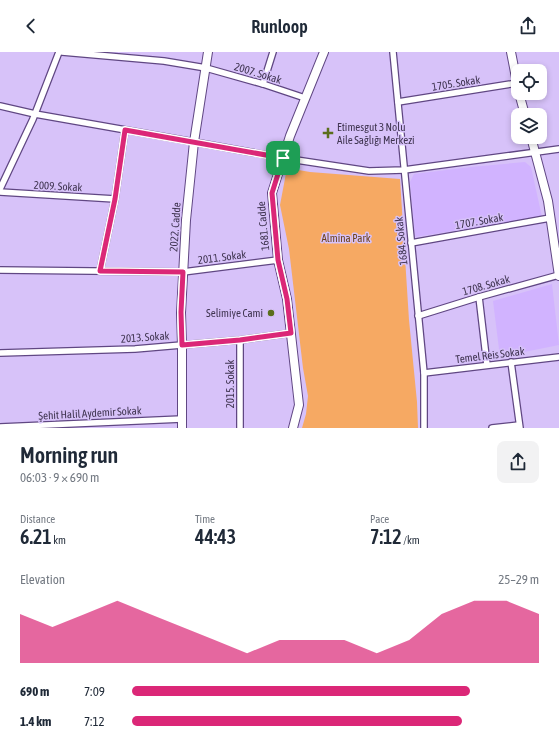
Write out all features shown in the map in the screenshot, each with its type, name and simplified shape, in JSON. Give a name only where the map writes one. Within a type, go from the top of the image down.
[{"type":"street","points":[[0,189],[35,114],[59,52]]},
{"type":"street","name":"2007. Sokak","points":[[62,52],[136,55],[206,68],[263,84],[305,98]]},
{"type":"street","name":"2022. Cadde","points":[[182,428],[181,312],[186,220],[194,142],[208,52]]},
{"type":"street","points":[[263,84],[273,52]]},
{"type":"street","name":"1681. Cadde","points":[[293,428],[299,405],[287,299],[278,260],[272,193],[290,136],[324,52]]},
{"type":"street","name":"1684. Sokak","points":[[393,52],[424,373],[424,428]]},
{"type":"street","points":[[511,52],[514,64]]},
{"type":"street","name":"1705. Sokak","points":[[398,102],[511,86]]},
{"type":"street","points":[[0,106],[35,114],[283,158],[369,171],[404,170],[559,149]]},
{"type":"street","points":[[100,271],[115,199],[125,130]]},
{"type":"street","points":[[533,144],[548,201],[559,276]]},
{"type":"street","name":"2009. Sokak","points":[[0,192],[115,199]]},
{"type":"street","name":"1707. Sokak","points":[[412,243],[550,218]]},
{"type":"street","name":"2011. Sokak","points":[[0,270],[183,272],[278,260]]},
{"type":"street","name":"1708. Sokak","points":[[418,316],[479,297],[559,276]]},
{"type":"street","points":[[479,297],[487,365]]},
{"type":"street","name":"2013. Sokak","points":[[0,354],[135,349],[240,340],[291,333]]},
{"type":"street","name":"2015. Sokak","points":[[240,340],[240,428]]},
{"type":"street","name":"Temel Reis Sokak","points":[[424,373],[559,357]]},
{"type":"street","points":[[492,428],[519,427],[511,362]]},
{"type":"street","name":"Şehit Halil Aydemir Sokak","points":[[0,427],[182,419]]},
{"type":"shaded area","points":[[525,162],[531,167],[542,217],[415,237],[410,182],[414,174]]},
{"type":"shaded area","points":[[552,284],[559,345],[500,357],[493,301]]},
{"type":"green space","name":"Almina Park","points":[[287,168],[310,172],[400,179],[418,428],[302,428],[306,414],[308,396],[303,368],[289,249],[280,205]]},
{"type":"place","name":"Etimesgut 3 Nolu Aile Sağlığı Merkezi","points":[[328,133]]},
{"type":"place","name":"Selimiye Cami","points":[[271,313]]},
{"type":"route","points":[[125,130],[283,158],[272,193],[278,260],[287,299],[291,333],[240,340],[182,345],[181,312],[183,272],[100,271],[115,199],[125,130]]}]
